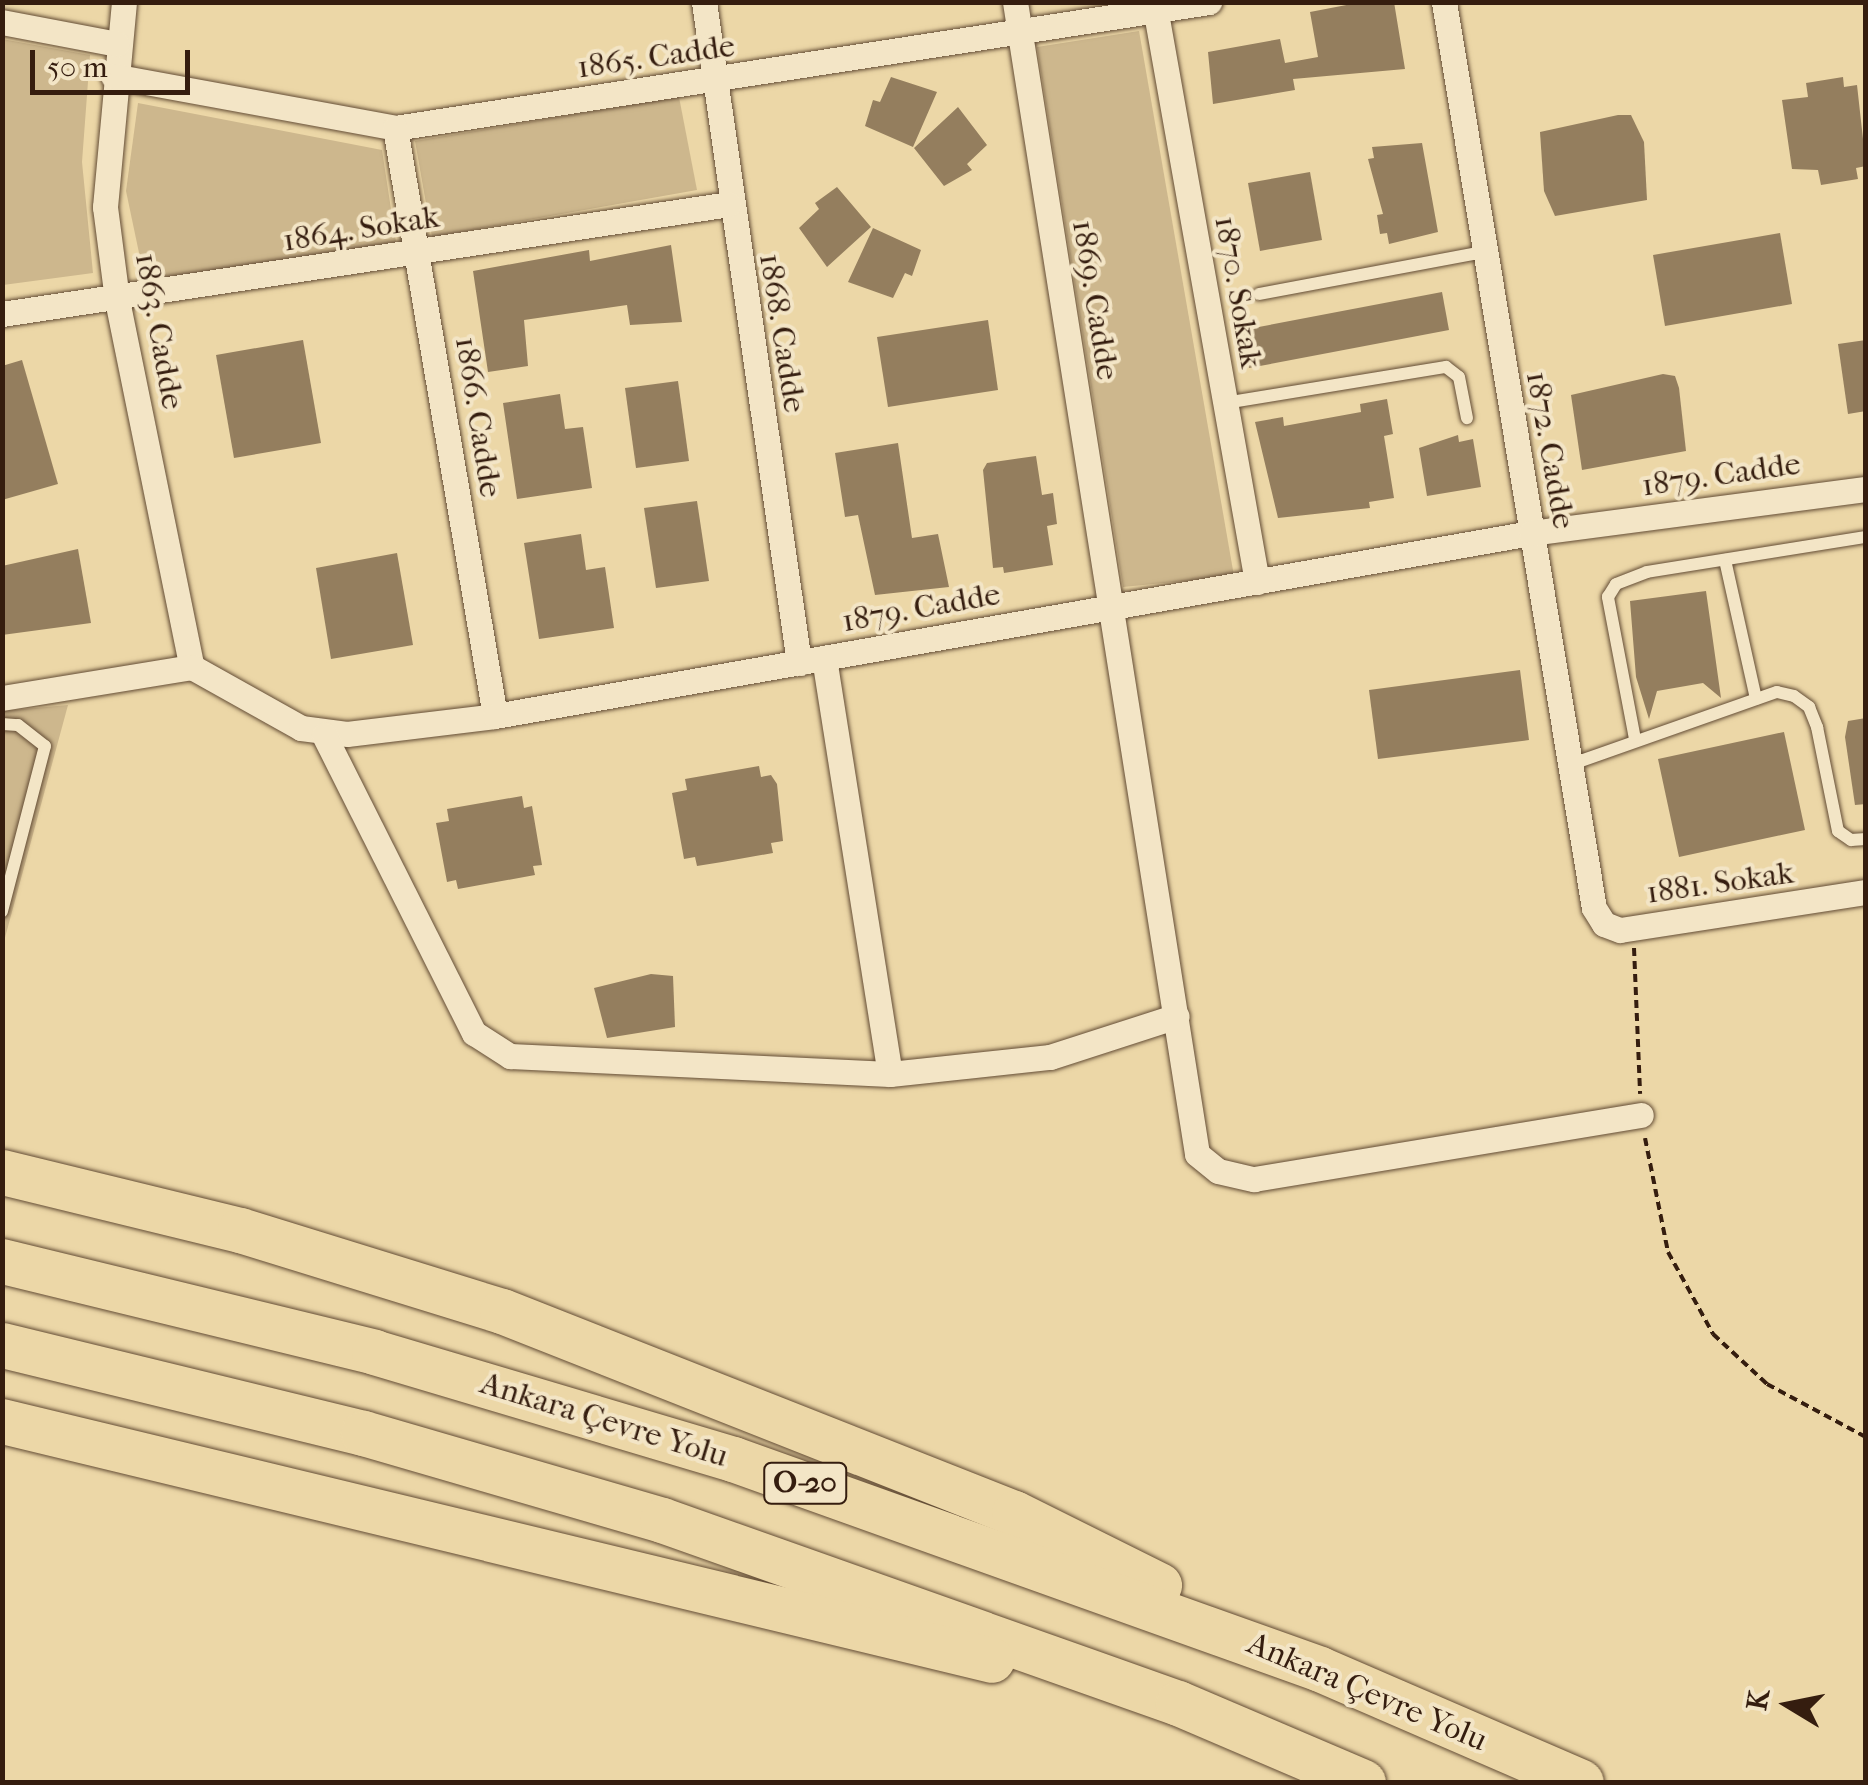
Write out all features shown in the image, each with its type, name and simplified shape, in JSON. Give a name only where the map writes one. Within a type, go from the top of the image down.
[{"type":"highway","points":[[2,1172],[317,1252],[591,1344],[1087,1545],[1320,1669]]},
{"type":"highway","name":"Ankara Çevre Yolu","points":[[2,1261],[374,1352],[733,1458],[1320,1669],[1581,1782]]},
{"type":"highway","name":"O-20","points":[[2,1345],[327,1424],[643,1515],[1178,1703],[1363,1782]]},
{"type":"highway","points":[[2,1421],[1178,1703]]},
{"type":"street","name":"1863. Cadde","points":[[124,2],[114,76],[105,208],[117,300],[192,667]]},
{"type":"street","name":"1869. Cadde","points":[[1015,2],[1197,1154],[1230,1176],[1254,1178],[1640,1115]]},
{"type":"street","name":"1865. Cadde","points":[[114,76],[396,128],[714,82],[1210,2]]},
{"type":"street","name":"1872. Cadde","points":[[1444,2],[1531,534],[1575,763],[1594,908]]},
{"type":"street","name":"1868. Cadde","points":[[700,6],[730,204],[890,1074]]},
{"type":"street","name":"1870. Sokak","points":[[1156,12],[1257,582]]},
{"type":"street","points":[[2,22],[117,44]]},
{"type":"street","name":"1866. Cadde","points":[[396,128],[495,716]]},
{"type":"street","name":"1864. Sokak","points":[[2,314],[117,300],[730,204]]},
{"type":"street","name":"1879. Cadde","points":[[324,735],[495,716],[1531,534],[1866,489]]},
{"type":"street","points":[[2,698],[192,667],[324,735],[474,1033],[499,1051],[535,1062],[890,1074],[1050,1057],[1177,1016]]},
{"type":"street","name":"1881. Sokak","points":[[1594,908],[1604,924],[1633,928],[1866,892]]},
{"type":"lane","points":[[1260,294],[1484,252]]},
{"type":"lane","points":[[1225,404],[1446,367],[1459,377],[1467,418]]},
{"type":"lane","points":[[1635,739],[1608,597],[1616,584],[1647,572],[1866,537]]},
{"type":"lane","points":[[1724,560],[1756,699]]},
{"type":"lane","points":[[1575,763],[1777,692],[1809,706],[1838,831],[1851,840],[1866,839]]},
{"type":"lane","points":[[2,724],[18,725],[45,746],[9,856],[2,912]]},
{"type":"path","points":[[1633,928],[1640,1115],[1668,1252],[1698,1314],[1766,1384],[1866,1437]]},
{"type":"shaded area","points":[[1139,31],[1234,576],[1123,587],[1037,47]]},
{"type":"shaded area","points":[[2,39],[90,55],[82,162],[93,273],[3,285]]},
{"type":"shaded area","points":[[679,97],[697,190],[432,237],[415,141]]},
{"type":"shaded area","points":[[138,103],[382,150],[396,242],[146,286],[126,191]]},
{"type":"shaded area","points":[[68,705],[3,945],[3,711]]},
{"type":"building","points":[[1362,2],[1394,2],[1405,69],[1293,79],[1295,90],[1213,104],[1208,52],[1280,39],[1285,63],[1318,57],[1310,12]]},
{"type":"building","points":[[891,77],[937,92],[913,147],[865,126],[873,100],[880,102]]},
{"type":"building","points":[[1843,77],[1844,87],[1857,85],[1866,166],[1856,168],[1858,179],[1821,185],[1818,170],[1792,169],[1782,100],[1808,97],[1806,83]]},
{"type":"building","points":[[958,107],[987,145],[967,164],[972,170],[944,186],[914,148]]},
{"type":"building","points":[[1631,115],[1644,142],[1647,200],[1555,216],[1544,191],[1540,132]]},
{"type":"building","points":[[1422,143],[1438,232],[1389,244],[1387,233],[1380,234],[1377,215],[1383,214],[1368,159],[1374,158],[1372,147]]},
{"type":"building","points":[[1310,172],[1322,240],[1260,251],[1248,183]]},
{"type":"building","points":[[837,187],[871,227],[827,267],[799,228],[819,209],[815,203]]},
{"type":"building","points":[[873,228],[921,250],[912,276],[905,273],[893,298],[848,282]]},
{"type":"building","points":[[1780,233],[1792,304],[1665,326],[1653,255]]},
{"type":"building","points":[[671,245],[682,322],[630,325],[627,305],[524,320],[528,366],[488,372],[473,271],[589,250],[590,261]]},
{"type":"building","points":[[1442,292],[1449,330],[1249,368],[1243,330]]},
{"type":"building","points":[[988,320],[998,390],[888,407],[877,337]]},
{"type":"building","points":[[303,340],[321,443],[234,458],[216,355]]},
{"type":"building","points":[[1866,340],[1866,411],[1848,414],[1838,344]]},
{"type":"building","points":[[22,360],[58,484],[2,500],[2,366]]},
{"type":"building","points":[[1663,374],[1675,376],[1679,388],[1686,451],[1582,470],[1571,395]]},
{"type":"building","points":[[678,381],[689,461],[636,468],[625,388]]},
{"type":"building","points":[[560,394],[565,429],[583,427],[592,488],[517,499],[503,403]]},
{"type":"building","points":[[1387,399],[1393,434],[1384,436],[1394,498],[1369,502],[1370,508],[1278,518],[1255,422],[1283,417],[1284,426],[1361,412],[1360,404]]},
{"type":"building","points":[[1458,435],[1459,442],[1473,439],[1481,487],[1427,496],[1419,448]]},
{"type":"building","points":[[898,443],[912,538],[938,534],[949,587],[875,595],[858,515],[845,517],[835,453]]},
{"type":"building","points":[[1036,456],[1042,495],[1053,493],[1057,524],[1047,526],[1053,565],[1004,573],[1003,567],[993,568],[983,470],[987,463]]},
{"type":"building","points":[[697,501],[709,581],[656,588],[644,508]]},
{"type":"building","points":[[581,534],[586,570],[605,567],[614,628],[539,639],[524,543]]},
{"type":"building","points":[[78,549],[91,623],[2,635],[2,566]]},
{"type":"building","points":[[397,553],[413,645],[331,659],[316,568]]},
{"type":"building","points":[[1706,591],[1721,698],[1703,683],[1657,691],[1649,719],[1636,677],[1630,601]]},
{"type":"building","points":[[1520,670],[1529,740],[1378,759],[1369,690]]},
{"type":"building","points":[[1866,718],[1866,804],[1855,805],[1845,737],[1848,721]]},
{"type":"building","points":[[1784,732],[1805,830],[1679,857],[1658,759]]},
{"type":"building","points":[[759,766],[761,777],[771,775],[777,784],[783,841],[771,843],[773,853],[697,866],[695,857],[684,859],[672,793],[687,790],[685,779]]},
{"type":"building","points":[[522,796],[524,808],[532,806],[542,865],[533,866],[535,875],[458,889],[456,880],[447,882],[436,823],[449,821],[447,809]]},
{"type":"building","points":[[651,974],[673,976],[675,1027],[607,1038],[594,988]]}]
